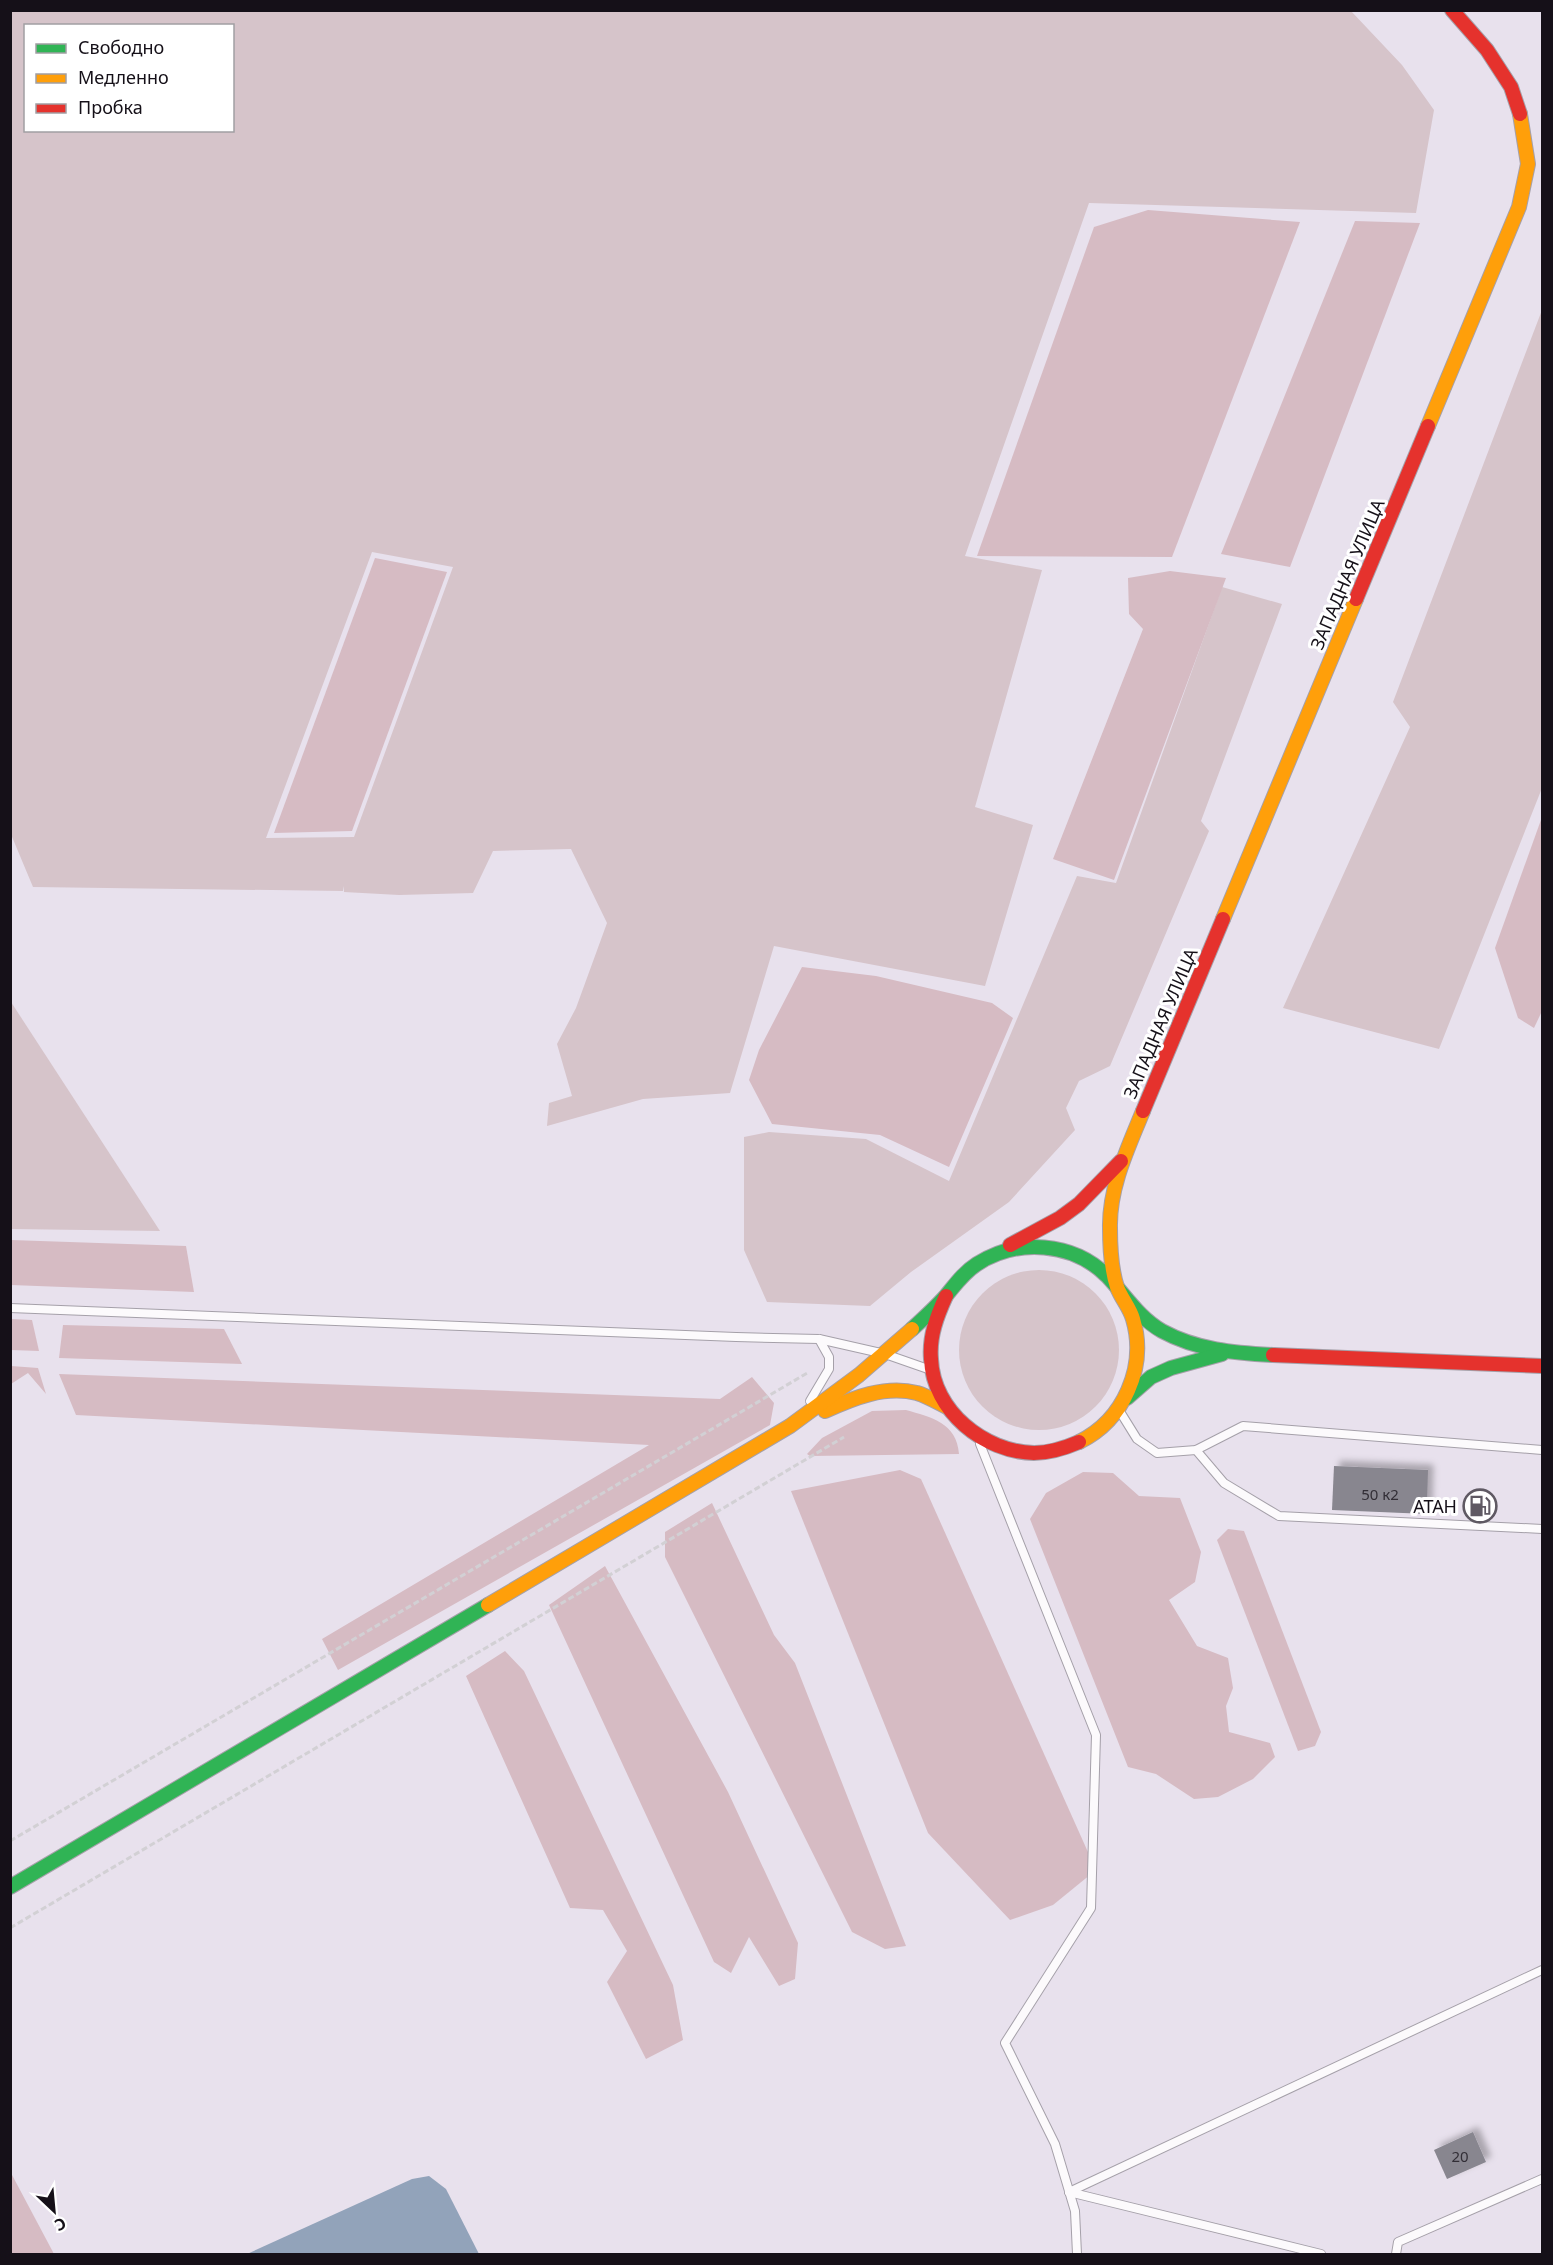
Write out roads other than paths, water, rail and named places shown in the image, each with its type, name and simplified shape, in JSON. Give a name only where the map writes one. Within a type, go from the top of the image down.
[{"type":"main road","name":"ЗАПАДНАЯ УЛИЦА","points":[[1118,1288],[1113,1263],[1110,1217],[1123,1159],[1519,207],[1528,164],[1523,122],[1511,87],[1486,50],[1452,10]]},
{"type":"main road","name":"ЗАПАДНАЯ УЛИЦА","points":[[982,1260],[1060,1218],[1092,1192],[1123,1159]]},
{"type":"main road","points":[[10,1887],[790,1425],[885,1354],[917,1326],[946,1296],[961,1276],[982,1260],[999,1252],[1036,1246],[1055,1248],[1074,1254],[1106,1274],[1144,1319],[1191,1344],[1227,1353],[1542,1366]]},
{"type":"main road","points":[[946,1296],[937,1313],[930,1351],[932,1371],[947,1407],[978,1437],[1017,1452],[1039,1453],[1060,1450],[1099,1431],[1119,1410],[1126,1398],[1136,1371],[1138,1342],[1131,1314],[1118,1288]]},
{"type":"main road","points":[[1126,1398],[1151,1377],[1171,1368],[1227,1353]]},
{"type":"main road","points":[[790,1425],[861,1396],[891,1391],[920,1393],[947,1407]]},
{"type":"lane","points":[[10,1308],[736,1338],[819,1339],[885,1354],[932,1371]]},
{"type":"lane","points":[[790,1425],[818,1391],[829,1369],[829,1358],[819,1339]]},
{"type":"lane","points":[[1119,1410],[1137,1439],[1157,1453],[1196,1450],[1244,1426],[1542,1450]]},
{"type":"lane","points":[[978,1437],[1096,1735],[1091,1908],[1005,2043],[1055,2144],[1075,2211],[1077,2254]]},
{"type":"lane","points":[[1196,1450],[1224,1483],[1279,1516],[1542,1529]]},
{"type":"lane","points":[[1069,2192],[1542,1970]]},
{"type":"lane","points":[[1396,2254],[1398,2242],[1542,2179]]},
{"type":"lane","points":[[1069,2192],[1321,2254]]},
{"type":"water","points":[[429,2176],[446,2189],[479,2254],[247,2254],[412,2179]]},
{"type":"place","name":"АТАН","points":[[1480,1506]]}]
